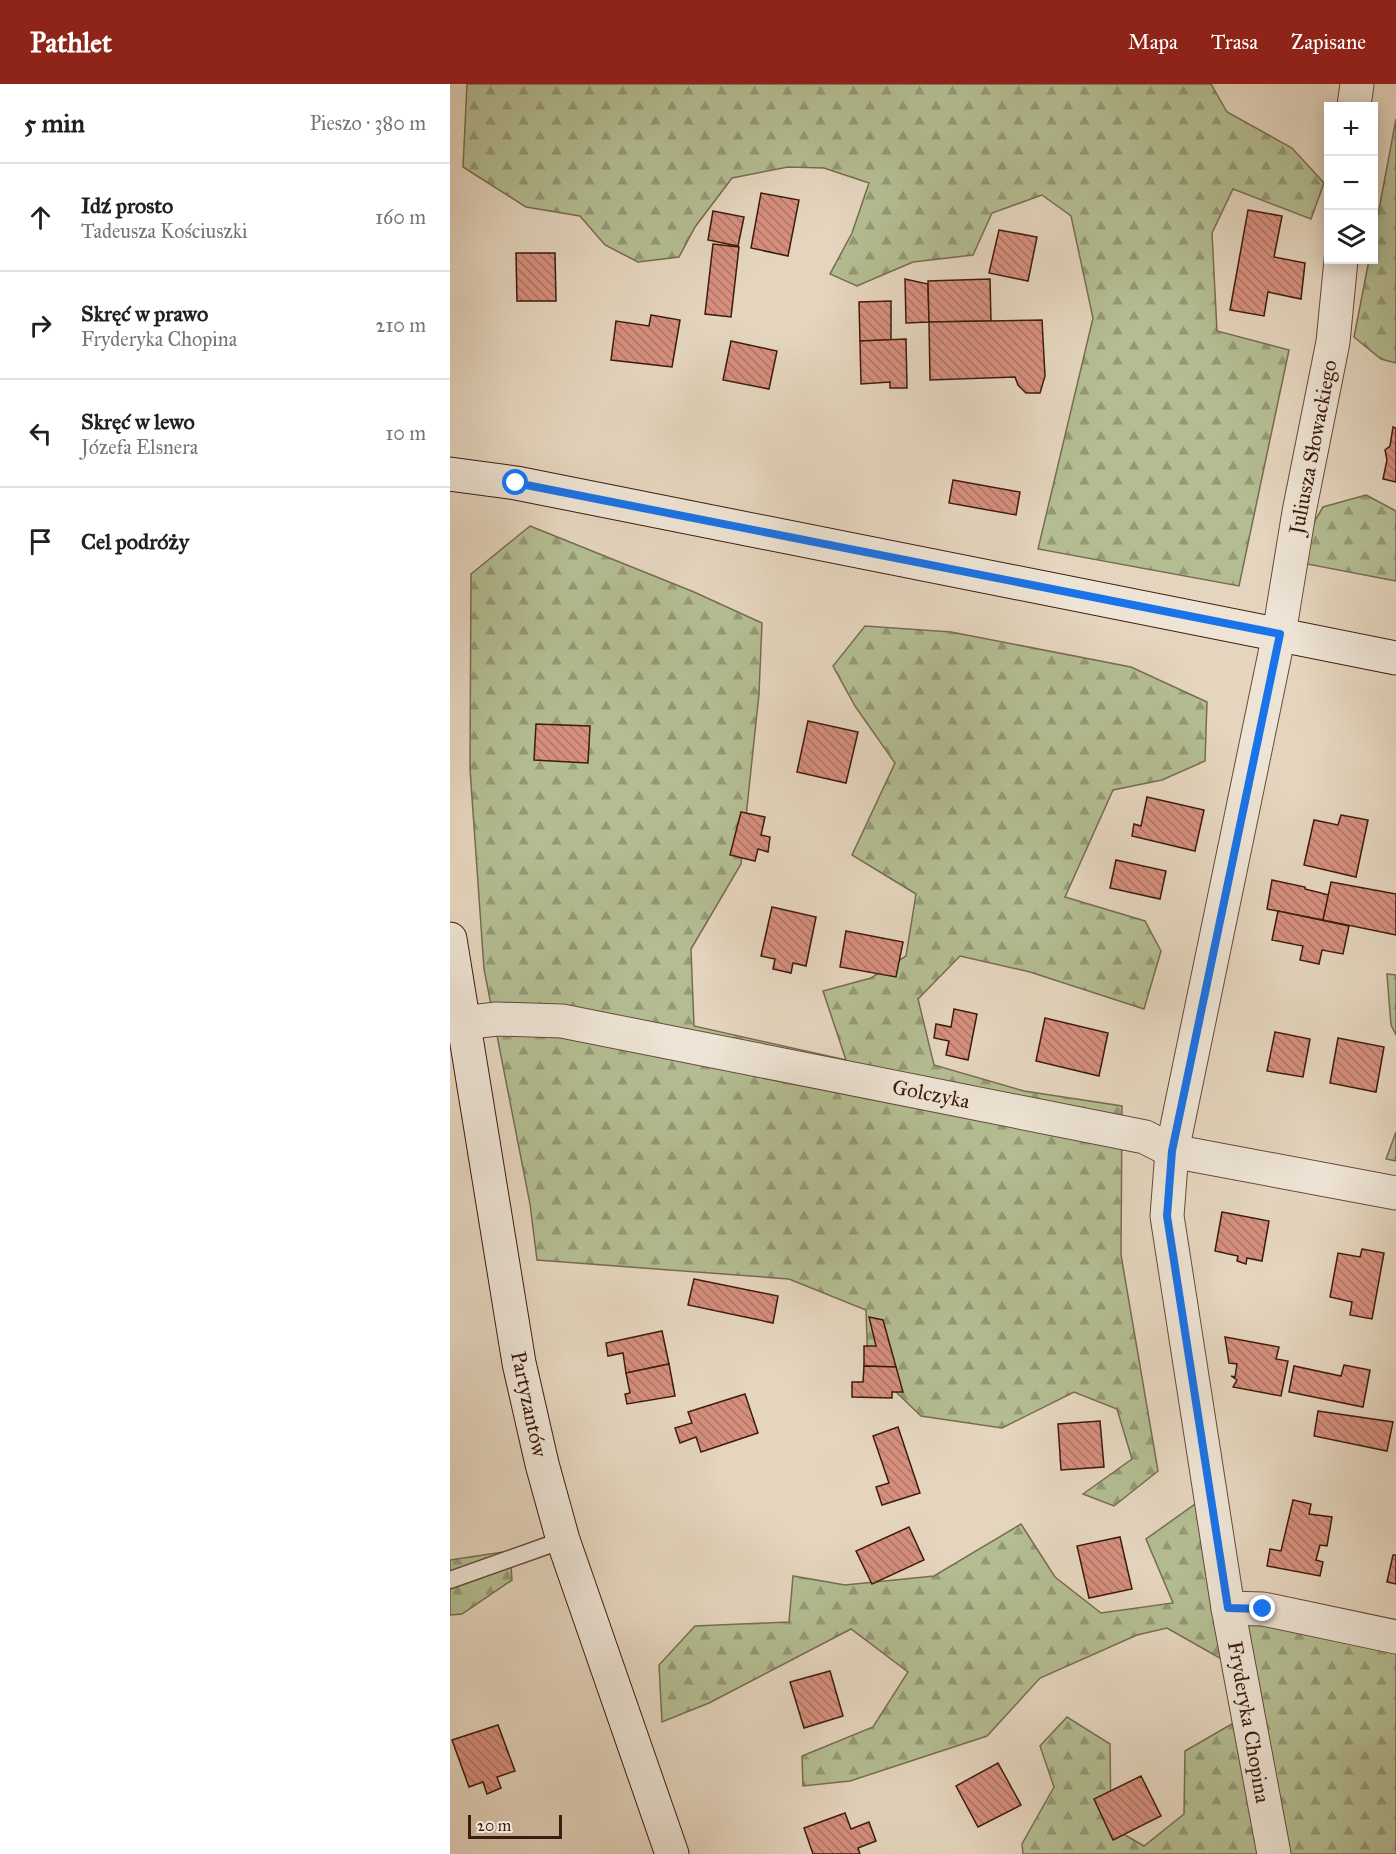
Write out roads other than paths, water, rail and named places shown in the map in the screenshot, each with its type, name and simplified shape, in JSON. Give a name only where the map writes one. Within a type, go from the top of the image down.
[{"type":"street","points":[[1355,102],[1357,84]]},
{"type":"street","name":"Juliusza Słowackiego","points":[[1280,634],[1299,512],[1334,342],[1341,264]]},
{"type":"street","points":[[450,474],[516,483],[1396,658]]},
{"type":"street","name":"Fryderyka Chopina","points":[[1274,1854],[1228,1608],[1167,1216],[1172,1151],[1280,634]]},
{"type":"street","name":"Partyzantów","points":[[450,939],[519,1363],[542,1464],[563,1540],[672,1854]]},
{"type":"street","name":"Golczyka","points":[[462,1023],[497,1019],[562,1021],[1145,1137],[1172,1151],[1396,1193]]},
{"type":"street","points":[[1228,1608],[1263,1609],[1396,1637]]},
{"type":"lane","points":[[450,1580],[563,1540]]}]
